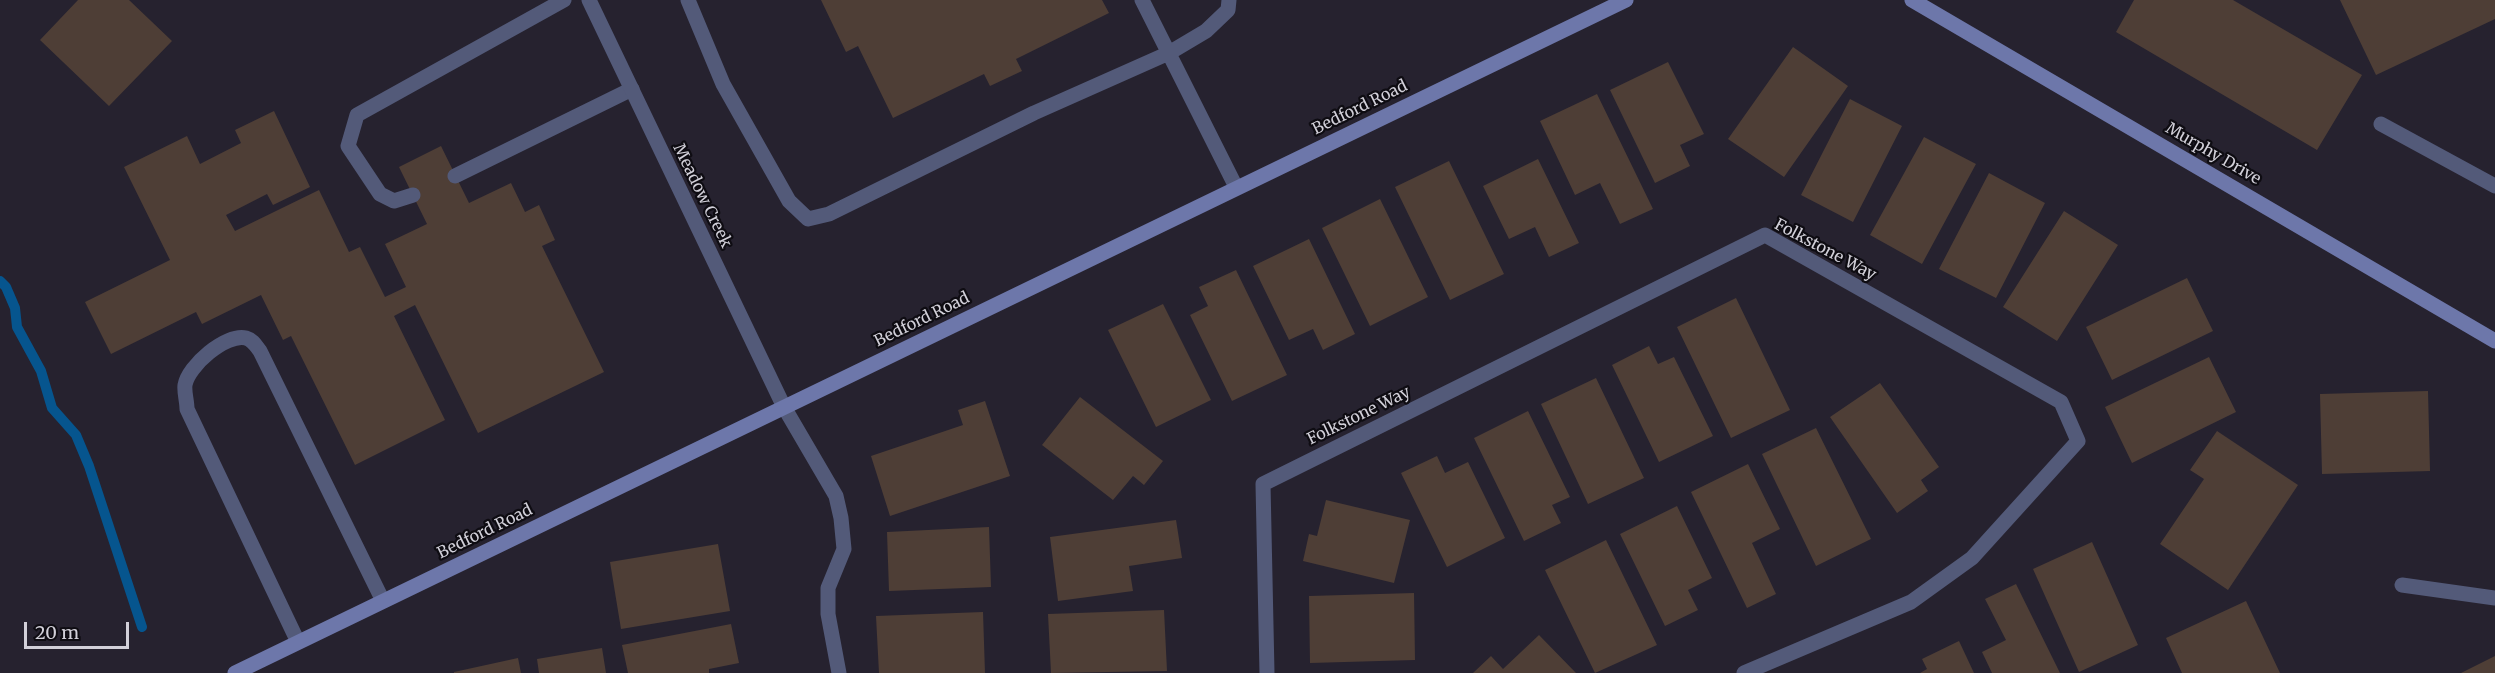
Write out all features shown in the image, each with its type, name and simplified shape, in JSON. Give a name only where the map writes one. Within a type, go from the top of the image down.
[{"type":"main road","name":"Bedford Road","points":[[235,673],[1626,0]]},
{"type":"main road","name":"Murphy Drive","points":[[1912,0],[2495,341]]},
{"type":"street","points":[[413,195],[394,201],[380,194],[348,146],[357,115],[564,0]]},
{"type":"street","name":"Meadow Creek","points":[[589,0],[784,407],[836,496],[842,519],[844,549],[828,588],[828,614],[839,673]]},
{"type":"street","points":[[688,0],[723,84],[789,201],[808,219],[829,214],[1034,113],[1169,53],[1206,31],[1228,10],[1229,0]]},
{"type":"street","points":[[1142,0],[1236,188]]},
{"type":"street","points":[[455,176],[632,89]]},
{"type":"street","points":[[2381,124],[2495,186]]},
{"type":"street","name":"Folkstone Way","points":[[1267,673],[1263,483],[1765,235],[2061,402],[2078,441],[1972,558],[1911,602],[1744,673]]},
{"type":"street","points":[[298,642],[188,409],[185,384],[198,364],[213,348],[246,338],[255,343],[383,601]]},
{"type":"street","points":[[2402,585],[2495,598]]},
{"type":"building","points":[[78,0],[129,0],[172,41],[109,106],[40,40]]},
{"type":"building","points":[[821,0],[1102,0],[1109,13],[1016,59],[1022,71],[990,86],[984,74],[893,118],[858,46],[846,52]]},
{"type":"building","points":[[2134,0],[2233,0],[2362,75],[2317,150],[2116,32]]},
{"type":"building","points":[[2340,0],[2495,0],[2495,19],[2376,75]]},
{"type":"building","points":[[1793,47],[1848,86],[1784,177],[1728,139]]},
{"type":"building","points":[[1668,62],[1704,134],[1680,145],[1690,166],[1655,183],[1610,90]]},
{"type":"building","points":[[1597,94],[1653,209],[1620,224],[1600,183],[1575,195],[1540,121]]},
{"type":"building","points":[[1850,99],[1902,126],[1853,222],[1801,195]]},
{"type":"building","points":[[274,111],[310,187],[273,205],[267,194],[226,215],[235,231],[319,190],[349,252],[360,247],[385,297],[406,287],[385,244],[427,224],[399,167],[441,146],[469,203],[511,183],[525,212],[539,205],[555,240],[542,246],[604,372],[478,433],[415,305],[394,316],[445,420],[355,465],[291,336],[283,340],[261,295],[202,324],[196,312],[111,354],[85,302],[170,260],[124,167],[187,136],[200,164],[241,143],[235,130]]},
{"type":"building","points":[[1924,137],[1976,164],[1922,264],[1870,235]]},
{"type":"building","points":[[1538,159],[1579,243],[1549,257],[1535,227],[1509,239],[1483,186]]},
{"type":"building","points":[[1449,161],[1504,274],[1450,300],[1395,187]]},
{"type":"building","points":[[1989,173],[2045,203],[1996,298],[1939,269]]},
{"type":"building","points":[[1380,199],[1428,297],[1370,326],[1322,228]]},
{"type":"building","points":[[2064,211],[2118,245],[2057,341],[2003,307]]},
{"type":"building","points":[[1309,239],[1355,334],[1323,350],[1313,329],[1289,340],[1253,266]]},
{"type":"building","points":[[1236,270],[1287,375],[1232,401],[1190,315],[1208,306],[1199,287]]},
{"type":"building","points":[[2187,278],[2213,331],[2112,380],[2086,327]]},
{"type":"building","points":[[1736,298],[1790,410],[1731,438],[1677,327]]},
{"type":"building","points":[[1163,304],[1211,400],[1156,427],[1108,330]]},
{"type":"building","points":[[1649,346],[1658,364],[1674,357],[1713,436],[1659,462],[1612,365]]},
{"type":"building","points":[[2209,357],[2236,412],[2132,463],[2105,407]]},
{"type":"building","points":[[1596,378],[1644,478],[1588,504],[1541,404]]},
{"type":"building","points":[[1880,383],[1939,467],[1921,480],[1928,491],[1897,513],[1830,417]]},
{"type":"building","points":[[2428,391],[2430,471],[2322,474],[2320,394]]},
{"type":"building","points":[[1080,397],[1163,461],[1144,485],[1133,476],[1113,500],[1042,445]]},
{"type":"building","points":[[985,401],[1010,476],[890,516],[871,456],[963,425],[958,410]]},
{"type":"building","points":[[1528,411],[1570,497],[1552,505],[1561,523],[1524,541],[1474,438]]},
{"type":"building","points":[[1816,428],[1871,539],[1816,566],[1762,454]]},
{"type":"building","points":[[2217,431],[2298,485],[2228,590],[2160,544],[2204,479],[2190,470]]},
{"type":"building","points":[[1437,456],[1445,473],[1468,462],[1505,538],[1447,567],[1401,473]]},
{"type":"building","points":[[1748,464],[1780,529],[1752,543],[1776,594],[1747,608],[1691,492]]},
{"type":"building","points":[[1326,500],[1410,520],[1394,583],[1303,561],[1309,534],[1317,536]]},
{"type":"building","points":[[1677,506],[1712,578],[1688,590],[1698,610],[1665,626],[1620,534]]},
{"type":"building","points":[[1176,520],[1182,558],[1129,566],[1133,591],[1058,601],[1050,537]]},
{"type":"building","points":[[989,527],[991,587],[889,591],[887,532]]},
{"type":"building","points":[[1606,540],[1657,645],[1595,673],[1545,570]]},
{"type":"building","points":[[2092,542],[2138,645],[2079,672],[2033,569]]},
{"type":"building","points":[[718,544],[730,611],[621,629],[610,562]]},
{"type":"building","points":[[2016,584],[2060,673],[1992,673],[1982,652],[2006,640],[1985,599]]},
{"type":"building","points":[[1414,593],[1415,660],[1310,663],[1309,596]]},
{"type":"building","points":[[2246,601],[2280,673],[2182,673],[2166,638]]},
{"type":"building","points":[[1164,610],[1167,671],[1051,673],[1048,614]]},
{"type":"building","points":[[983,612],[985,673],[879,673],[876,616]]},
{"type":"building","points":[[731,624],[739,663],[709,669],[709,673],[628,673],[622,645]]},
{"type":"building","points":[[1539,635],[1576,673],[1473,673],[1491,656],[1503,669]]},
{"type":"building","points":[[1959,641],[1974,673],[1920,673],[1927,669],[1922,659]]},
{"type":"building","points":[[602,648],[606,673],[539,673],[537,659]]},
{"type":"building","points":[[2495,656],[2495,673],[2461,673]]},
{"type":"building","points":[[518,658],[521,673],[454,673],[454,672]]},
{"type":"waterway","points":[[0,281],[6,287],[15,308],[17,327],[41,371],[52,408],[76,435],[89,466],[142,627]]}]
